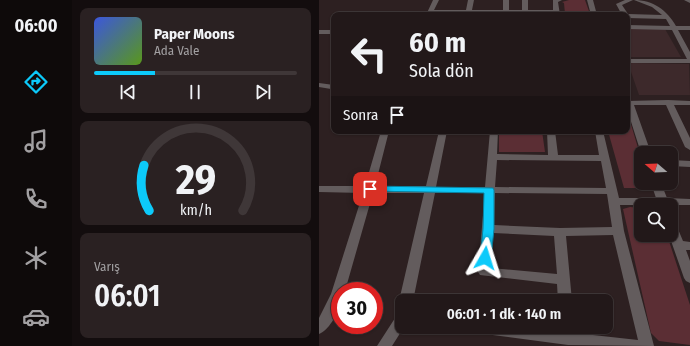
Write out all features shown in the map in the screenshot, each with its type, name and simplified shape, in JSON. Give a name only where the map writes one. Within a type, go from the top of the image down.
[{"type":"street","points":[[430,12],[436,0]]},
{"type":"street","points":[[468,12],[471,0]]},
{"type":"street","points":[[506,0],[506,11]]},
{"type":"street","points":[[487,12],[525,12],[525,0]]},
{"type":"street","points":[[557,12],[555,2],[559,0]]},
{"type":"street","points":[[591,0],[593,12]]},
{"type":"street","points":[[624,12],[619,4],[630,0]]},
{"type":"street","points":[[630,61],[690,60],[668,17],[654,6],[637,0]]},
{"type":"street","points":[[630,16],[668,17]]},
{"type":"street","points":[[630,27],[690,28]]},
{"type":"street","points":[[319,32],[331,32]]},
{"type":"street","points":[[319,85],[331,87]]},
{"type":"street","points":[[668,102],[686,131],[690,146]]},
{"type":"street","points":[[630,103],[690,103]]},
{"type":"street","points":[[630,109],[643,146]]},
{"type":"street","points":[[319,328],[326,319],[335,298],[370,189],[384,134]]},
{"type":"street","points":[[407,294],[429,189],[442,134]]},
{"type":"street","points":[[494,134],[484,272],[563,280]]},
{"type":"street","points":[[551,134],[553,158]]},
{"type":"street","points":[[600,134],[619,231],[647,346]]},
{"type":"street","points":[[492,157],[605,158]]},
{"type":"street","points":[[678,163],[690,164]]},
{"type":"street","points":[[319,189],[489,190],[613,196],[634,199]]},
{"type":"street","points":[[678,202],[690,202]]},
{"type":"street","points":[[488,229],[560,232],[619,231]]},
{"type":"street","points":[[560,232],[564,294]]},
{"type":"street","points":[[678,236],[684,245],[690,278]]},
{"type":"street","points":[[384,346],[395,330]]},
{"type":"street","points":[[572,334],[637,346]]},
{"type":"shaded area","points":[[569,0],[585,0],[589,12],[565,12],[564,3],[562,2]]},
{"type":"shaded area","points":[[630,28],[665,29],[681,57],[630,57]]},
{"type":"shaded area","points":[[630,63],[689,64],[690,95],[639,95],[630,69]]},
{"type":"shaded area","points":[[630,121],[637,146],[634,146],[634,188],[624,188],[609,134],[630,134]]},
{"type":"shaded area","points":[[499,134],[542,134],[545,152],[499,152]]},
{"type":"shaded area","points":[[634,207],[634,242],[669,242],[690,305],[690,345],[659,341],[651,333],[623,209]]},
{"type":"route","points":[[370,189],[489,190],[488,229],[485,258]]}]
